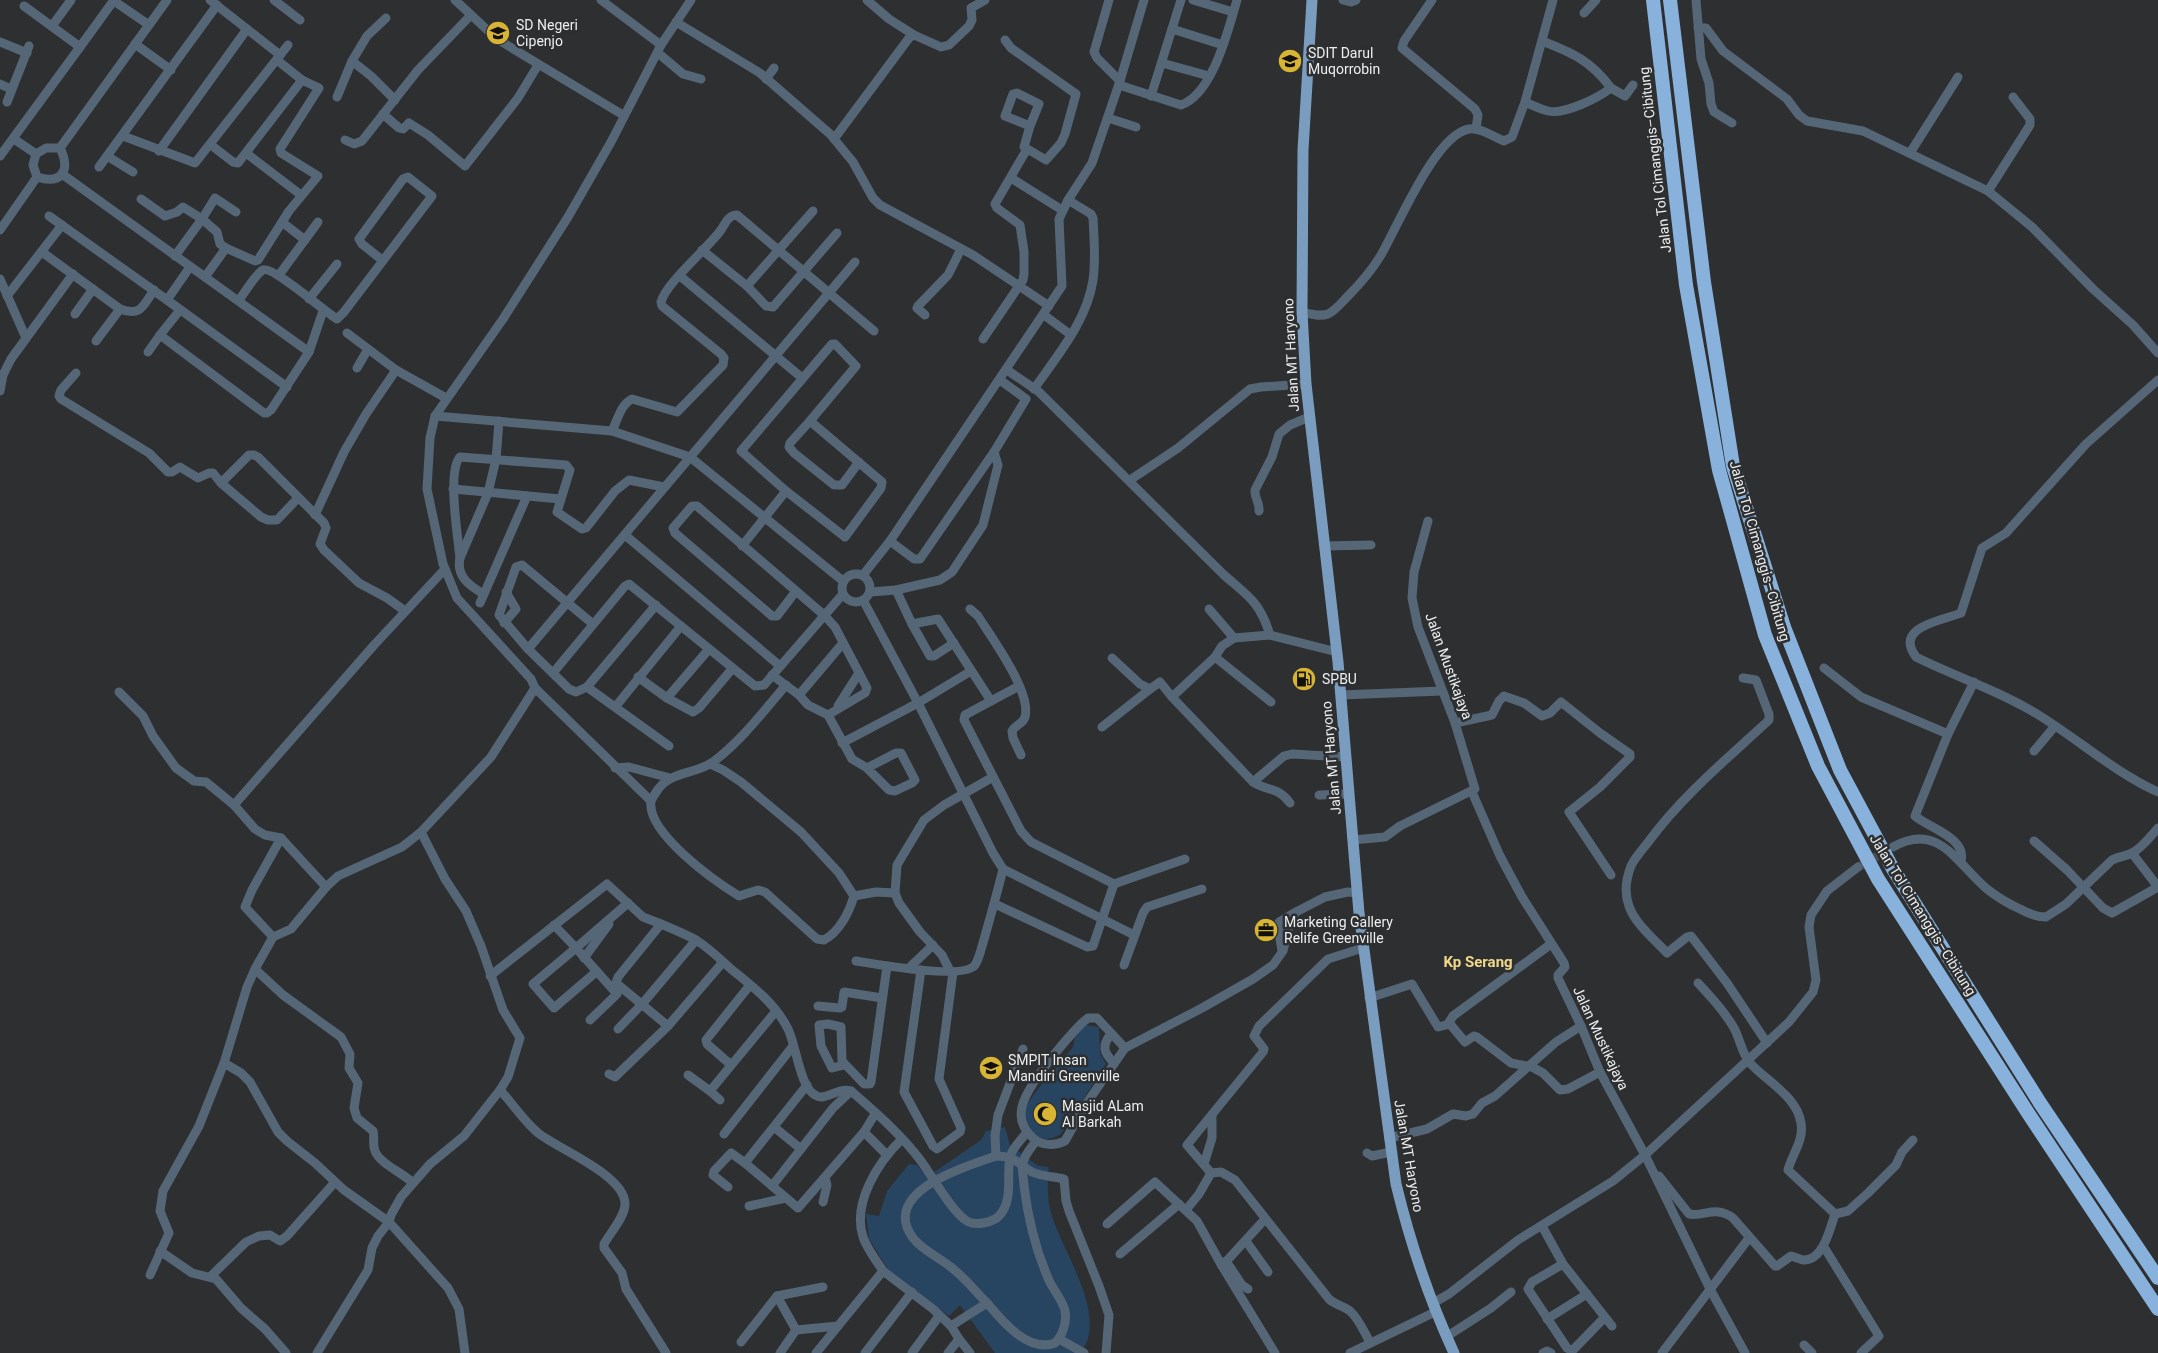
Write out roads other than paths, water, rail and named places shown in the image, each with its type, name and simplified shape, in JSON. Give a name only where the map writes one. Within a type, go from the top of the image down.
[{"type":"highway","name":"Jalan Tol Cimanggis–Cibitung","points":[[1653,0],[1686,285],[1718,470],[1765,634],[1818,766],[1878,879],[2028,1112],[2158,1308]]},
{"type":"highway","name":"Jalan Tol Cimanggis–Cibitung","points":[[1670,0],[1704,282],[1733,466],[1784,627],[1840,770],[1893,869],[2040,1103],[2158,1278]]},
{"type":"main road","name":"Jalan MT Haryono","points":[[1312,0],[1303,150],[1302,312],[1309,417],[1337,652],[1363,948],[1391,1152],[1406,1227],[1446,1337],[1454,1353]]},
{"type":"street","points":[[52,26],[71,0]]},
{"type":"street","points":[[0,156],[114,0],[149,25]]},
{"type":"street","points":[[60,148],[167,0]]},
{"type":"street","points":[[274,0],[300,20]]},
{"type":"street","points":[[455,0],[497,40],[623,116]]},
{"type":"street","points":[[601,0],[659,49],[683,74],[701,78]]},
{"type":"street","points":[[651,801],[535,688],[531,679],[457,598],[445,569],[436,537],[428,489],[430,438],[435,416],[503,319],[568,217],[611,142],[659,49],[692,0]]},
{"type":"street","points":[[867,0],[889,19],[914,36],[941,47],[950,44],[969,26],[972,20],[971,8],[985,0]]},
{"type":"street","points":[[1109,0],[1094,52],[1097,58],[1120,83],[1151,96],[1181,105],[1195,98],[1209,76],[1223,45],[1237,0]]},
{"type":"street","points":[[863,575],[890,541],[1004,374],[1044,315],[1062,283],[1059,218],[1068,200],[1092,163],[1120,83],[1144,0]]},
{"type":"street","points":[[1151,96],[1181,0]]},
{"type":"street","points":[[1193,0],[1233,12]]},
{"type":"street","points":[[1343,0],[1350,2],[1356,0]]},
{"type":"street","points":[[1432,0],[1404,41],[1402,48],[1475,108],[1478,115],[1476,129]]},
{"type":"street","points":[[1302,312],[1321,315],[1328,314],[1360,283],[1380,256],[1422,178],[1449,140],[1468,130],[1476,129],[1504,141],[1512,137],[1525,102],[1552,0]]},
{"type":"street","points":[[1584,13],[1596,0]]},
{"type":"street","points":[[1696,0],[1701,59],[1709,83],[1712,109],[1732,123]]},
{"type":"street","points":[[24,3],[80,47]]},
{"type":"street","points":[[99,167],[171,70],[214,3],[247,29],[302,80],[319,88],[280,149],[280,153],[318,176],[301,194],[257,261],[220,244],[218,232],[202,218],[183,207],[178,212],[165,216],[141,200]]},
{"type":"street","points":[[345,140],[358,144],[418,70],[471,15]]},
{"type":"street","points":[[337,97],[352,61],[367,36],[386,18]]},
{"type":"street","points":[[676,22],[701,38],[722,48],[766,79],[834,139],[853,162],[873,198],[880,205],[961,249],[1049,306]]},
{"type":"street","points":[[1698,28],[1706,28],[1723,51],[1787,99],[1799,115],[1808,121],[1856,128],[1988,191],[2038,233],[2093,289],[2133,324],[2158,353]]},
{"type":"street","points":[[159,151],[247,29]]},
{"type":"street","points":[[1172,29],[1223,45]]},
{"type":"street","points":[[834,139],[909,38],[914,36]]},
{"type":"street","points":[[1005,40],[1011,48],[1076,94],[1077,97],[1061,143],[1046,160],[1024,146],[1030,126]]},
{"type":"street","points":[[1542,41],[1570,52],[1588,63],[1602,75],[1611,88],[1625,96],[1633,85]]},
{"type":"street","points":[[0,42],[28,50],[7,102]]},
{"type":"street","points":[[135,44],[171,70]]},
{"type":"street","points":[[123,136],[195,163],[288,46]]},
{"type":"street","points":[[352,61],[371,76],[395,100]]},
{"type":"street","points":[[1162,63],[1209,76]]},
{"type":"street","points":[[383,114],[400,128],[403,129],[409,123],[422,131],[464,166],[518,98],[538,65]]},
{"type":"street","points":[[766,79],[774,68]]},
{"type":"street","points":[[1910,153],[1958,77]]},
{"type":"street","points":[[211,145],[235,163],[238,162],[302,80]]},
{"type":"street","points":[[0,84],[11,89]]},
{"type":"street","points":[[1525,102],[1548,111],[1570,109],[1601,96],[1611,88]]},
{"type":"street","points":[[1988,191],[2030,125],[2030,119],[2013,97]]},
{"type":"street","points":[[1108,118],[1136,127]]},
{"type":"street","points":[[14,139],[36,154]]},
{"type":"street","points":[[37,177],[33,165],[36,154],[46,148],[60,148]]},
{"type":"street","points":[[37,177],[46,180],[54,179],[62,174],[66,166],[60,148]]},
{"type":"street","points":[[983,338],[1020,286],[1024,274],[1020,225],[997,208],[995,204],[1027,149]]},
{"type":"street","points":[[246,153],[301,194]]},
{"type":"street","points":[[107,156],[133,172]]},
{"type":"street","points":[[62,174],[310,352]]},
{"type":"street","points":[[0,229],[37,177]]},
{"type":"street","points":[[239,300],[262,270],[267,269],[279,275],[323,311],[337,319],[432,196],[408,177],[403,178],[359,239],[362,244],[382,260]]},
{"type":"street","points":[[1011,178],[1062,210]]},
{"type":"street","points":[[175,256],[215,198],[236,212]]},
{"type":"street","points":[[1038,392],[1071,335],[1090,292],[1095,260],[1093,218],[1091,214],[1068,200]]},
{"type":"street","points":[[747,286],[813,211]]},
{"type":"street","points":[[612,431],[625,404],[629,400],[632,399],[677,412],[722,365],[724,358],[721,354],[662,306],[662,299],[719,232],[730,216],[737,215],[803,273],[874,331]]},
{"type":"street","points":[[49,216],[288,387]]},
{"type":"street","points":[[282,222],[305,240]]},
{"type":"street","points":[[279,275],[318,222]]},
{"type":"street","points":[[7,296],[62,225]]},
{"type":"street","points":[[702,250],[747,286],[766,306],[773,307],[837,233]]},
{"type":"street","points":[[205,277],[226,248]]},
{"type":"street","points":[[925,315],[917,308],[918,306],[948,275],[961,249]]},
{"type":"street","points":[[42,252],[120,309],[133,313],[139,311],[154,290]]},
{"type":"street","points":[[528,650],[664,486],[830,294],[855,262]]},
{"type":"street","points":[[309,299],[337,264]]},
{"type":"street","points":[[167,300],[190,267]]},
{"type":"street","points":[[0,391],[6,367],[73,274]]},
{"type":"street","points":[[680,276],[801,377]]},
{"type":"street","points":[[0,279],[26,338]]},
{"type":"street","points":[[75,314],[94,289]]},
{"type":"street","points":[[96,341],[120,309]]},
{"type":"street","points":[[148,352],[180,310]]},
{"type":"street","points":[[160,335],[264,412],[269,412],[288,387],[310,352],[323,311]]},
{"type":"street","points":[[1044,315],[1071,335]]},
{"type":"street","points":[[347,333],[396,370],[446,398]]},
{"type":"street","points":[[810,421],[880,479],[882,485],[845,537],[786,491],[741,451],[801,377],[833,343],[856,366],[790,444],[790,447],[794,453],[834,485],[838,486],[842,485],[859,462]]},
{"type":"street","points":[[357,368],[368,349]]},
{"type":"street","points":[[315,514],[344,452],[366,414],[396,370]]},
{"type":"street","points":[[76,373],[61,390],[59,396],[61,399],[149,453],[168,472],[172,472],[180,467],[198,478],[213,473],[221,483],[261,517],[268,520],[277,520],[298,498]]},
{"type":"street","points":[[1004,374],[1038,392],[1130,480],[1224,575],[1254,600],[1261,611],[1270,635]]},
{"type":"street","points":[[890,541],[914,559],[920,559],[994,452],[1026,399],[1004,374]]},
{"type":"street","points":[[2158,380],[2086,444],[2006,533],[1982,548],[1961,613],[1932,621],[1916,631],[1911,644],[1911,650],[1916,657],[2004,695],[2055,726],[2132,780],[2158,792]]},
{"type":"street","points":[[1130,480],[1178,448],[1250,389],[1306,384]]},
{"type":"street","points":[[435,416],[612,431],[690,457],[843,581]]},
{"type":"street","points":[[1259,511],[1259,500],[1255,490],[1272,457],[1276,440],[1290,425],[1309,417]]},
{"type":"street","points":[[499,421],[496,459],[488,492],[458,567],[464,579],[482,599],[527,496]]},
{"type":"street","points":[[843,581],[843,594],[848,600],[856,602],[863,600],[870,592],[896,590],[940,580],[951,573],[983,525],[998,465],[994,452]]},
{"type":"street","points":[[221,483],[249,456],[254,455],[284,482],[326,525],[320,539],[320,544],[324,550],[359,583],[387,598],[405,611]]},
{"type":"street","points":[[460,558],[454,489],[456,463],[460,458],[566,465],[570,470],[557,512],[584,529],[615,491],[629,480],[664,486]]},
{"type":"street","points":[[454,489],[560,499]]},
{"type":"street","points":[[742,546],[786,491]]},
{"type":"street","points":[[796,591],[777,616],[772,616],[675,533],[673,528],[694,506],[796,591],[824,615],[835,627],[866,685],[866,691],[828,715]]},
{"type":"street","name":"Jalan Mustikajaya","points":[[1428,521],[1414,572],[1412,598],[1418,628],[1455,723],[1474,790],[1500,856],[1522,897],[1564,962],[1565,967],[1558,975],[1558,978],[1600,1072],[1651,1166],[1710,1289],[1745,1353]]},
{"type":"street","points":[[625,535],[780,666]]},
{"type":"street","points":[[1325,546],[1371,545]]},
{"type":"street","points":[[593,624],[520,565],[516,567],[499,613],[504,623],[528,650],[573,691],[579,692],[587,687],[656,606]]},
{"type":"street","points":[[234,805],[405,611],[445,569]]},
{"type":"street","points":[[843,581],[852,574],[863,575],[868,580],[870,592]]},
{"type":"street","points":[[553,673],[625,586],[629,584],[732,669],[755,686],[760,687],[843,594]]},
{"type":"street","points":[[896,590],[930,656],[934,656],[954,644]]},
{"type":"street","points":[[504,623],[516,609],[506,592]]},
{"type":"street","points":[[863,600],[1003,869],[1134,935]]},
{"type":"street","points":[[1209,609],[1234,638]]},
{"type":"street","points":[[970,610],[978,616],[1013,670],[1019,686],[1024,704],[1024,718],[1012,731],[1020,755]]},
{"type":"street","points":[[912,624],[938,619],[991,702]]},
{"type":"street","points":[[616,706],[681,626]]},
{"type":"street","points":[[1172,697],[1215,657],[1222,646],[1234,638],[1270,635],[1337,652]]},
{"type":"street","points":[[799,695],[843,643]]},
{"type":"street","points":[[668,698],[709,649]]},
{"type":"street","points":[[1215,657],[1271,702]]},
{"type":"street","points":[[1112,658],[1140,684],[1150,688]]},
{"type":"street","points":[[1824,668],[1861,697],[1948,734]]},
{"type":"street","points":[[638,677],[688,710],[696,710],[732,669]]},
{"type":"street","points":[[842,743],[918,703],[972,671]]},
{"type":"street","points":[[837,708],[860,673]]},
{"type":"street","points":[[772,674],[799,695],[808,705],[828,715],[852,759],[867,768],[889,790],[892,791],[915,780],[901,753],[896,753],[867,768]]},
{"type":"street","points":[[1743,678],[1756,680],[1769,714],[1769,720],[1694,790],[1656,831],[1632,864],[1626,879],[1626,893],[1629,908],[1637,920],[1667,953],[1691,936],[1728,983],[1766,1043]]},
{"type":"street","points":[[1102,727],[1160,682],[1253,782],[1261,787],[1282,792],[1290,803]]},
{"type":"street","points":[[1960,861],[1963,854],[1961,849],[1946,835],[1915,816],[1948,734],[1974,682]]},
{"type":"street","points":[[786,685],[730,749],[710,764],[670,778],[659,788],[651,801],[652,812],[658,824],[682,853],[698,868],[739,896],[758,890],[765,892],[817,939],[824,940],[836,930],[848,912],[854,896]]},
{"type":"street","points":[[1019,686],[965,715],[964,720],[1021,831],[1031,842],[1114,884],[1185,859]]},
{"type":"street","points":[[587,687],[616,706],[669,746]]},
{"type":"street","points":[[150,1275],[169,1234],[160,1211],[163,1190],[198,1126],[224,1063],[255,969],[274,937],[291,929],[326,887],[338,876],[402,847],[421,832],[491,758],[535,688]]},
{"type":"street","points":[[119,692],[143,716],[153,736],[176,768],[194,781],[206,782],[234,805],[256,829],[265,835],[281,838],[326,887]]},
{"type":"street","points":[[1341,695],[1442,692]]},
{"type":"street","points":[[1455,723],[1492,715],[1499,701],[1504,696],[1524,704],[1542,716],[1550,713],[1561,702],[1630,754],[1600,788],[1569,812],[1611,875]]},
{"type":"street","points":[[2034,751],[2055,726]]},
{"type":"street","points":[[1253,782],[1284,756],[1292,754],[1346,756]]},
{"type":"street","points":[[710,764],[741,782],[802,832],[839,873],[854,896]]},
{"type":"street","points":[[615,768],[629,767],[670,778]]},
{"type":"street","points":[[921,970],[904,1092],[933,1146],[937,1149],[960,1132],[961,1128],[939,1079],[952,972],[942,955],[920,932],[898,903],[895,893],[897,865],[924,820],[944,805],[994,777]]},
{"type":"street","points":[[1353,840],[1385,837],[1400,826],[1474,790]]},
{"type":"street","points":[[1319,795],[1348,794]]},
{"type":"street","points":[[1893,847],[1904,841],[1918,838],[1931,840],[1942,845],[1988,890],[2015,907],[2039,917],[2046,917],[2055,912],[2112,860],[2132,853],[2158,828]]},
{"type":"street","points":[[317,1353],[368,1270],[372,1248],[378,1236],[389,1222],[402,1196],[436,1157],[464,1136],[500,1090],[508,1077],[520,1038],[503,1010],[481,946],[466,911],[445,879],[421,832]]},
{"type":"street","points":[[274,937],[245,909],[245,905],[281,838]]},
{"type":"street","points":[[2034,841],[2067,870],[2103,908],[2112,912],[2158,887],[2132,853]]},
{"type":"street","points":[[1350,1353],[1435,1307],[1518,1240],[1613,1181],[1645,1155],[1789,1022],[1813,992],[1816,980],[1809,928],[1811,915],[1827,891],[1858,867]]},
{"type":"street","points":[[856,961],[921,970],[952,972],[964,971],[975,965],[995,904],[1003,869]]},
{"type":"street","points":[[490,976],[607,884],[643,917],[696,940],[765,998],[788,1030],[807,1085],[815,1096],[825,1097],[840,1090],[851,1091],[902,1139],[967,1222],[977,1224],[989,1222],[998,1217],[1005,1206],[1010,1184],[1012,1153],[1027,1132]]},
{"type":"street","points":[[995,904],[1087,947],[1093,946],[1114,884]]},
{"type":"street","points":[[1124,965],[1142,913],[1147,907],[1202,889]]},
{"type":"street","points":[[854,896],[876,892],[895,893]]},
{"type":"street","points":[[1034,1144],[1048,1145],[1065,1141],[1084,1107],[1125,1048],[1153,1035],[1253,979],[1273,965],[1282,953],[1290,922],[1296,912],[1325,897],[1348,892],[1358,893]]},
{"type":"street","points":[[596,972],[554,1008],[533,984],[628,903]]},
{"type":"street","points":[[584,958],[616,913]]},
{"type":"street","points":[[661,924],[616,981],[618,986],[643,1004],[668,1026]]},
{"type":"street","points":[[554,926],[617,994],[590,1020]]},
{"type":"street","points":[[618,1029],[643,1004],[696,940]]},
{"type":"street","points":[[1369,998],[1412,984],[1438,1027],[1448,1024],[1453,1016],[1551,944]]},
{"type":"street","points":[[909,968],[933,945]]},
{"type":"street","points":[[1210,1173],[1187,1145],[1263,1052],[1264,1049],[1254,1036],[1259,1026],[1328,959],[1363,948]]},
{"type":"street","points":[[609,1074],[614,1077],[618,1074],[668,1026],[723,962]]},
{"type":"street","points":[[844,1065],[835,1069],[832,1068],[821,1046],[819,1025],[828,1024],[843,1029],[840,1056],[844,1065],[864,1084],[870,1084],[872,1082],[887,966]]},
{"type":"street","points":[[255,969],[283,995],[341,1037],[350,1054],[349,1068],[358,1083],[354,1108],[356,1118],[373,1131],[374,1147],[382,1161],[404,1174],[413,1183]]},
{"type":"street","points":[[1698,983],[1730,1022],[1748,1061],[1788,1098],[1799,1115],[1801,1123],[1800,1141],[1788,1170],[1835,1214]]},
{"type":"street","points":[[730,1064],[707,1044],[706,1040],[750,986]]},
{"type":"street","points":[[818,1006],[842,1007],[842,993],[844,992],[882,998]]},
{"type":"street","points":[[710,1091],[730,1064],[776,1011]]},
{"type":"street","points":[[1034,1144],[1022,1118],[1021,1109],[1024,1100],[1033,1085],[1075,1030],[1088,1018],[1097,1018],[1105,1024],[1111,1034],[1125,1048]]},
{"type":"street","points":[[1448,1024],[1465,1042],[1474,1036],[1477,1037],[1512,1063],[1544,1073],[1560,1090],[1600,1072]]},
{"type":"street","points":[[1389,1138],[1427,1129],[1453,1114],[1466,1116],[1473,1114],[1482,1103],[1496,1096],[1556,1042],[1581,1026]]},
{"type":"street","points":[[1111,1034],[1104,1043],[1104,1049],[1106,1055],[1114,1063]]},
{"type":"street","points":[[724,1134],[794,1046]]},
{"type":"street","points":[[996,1156],[995,1136],[1000,1110],[1023,1049]]},
{"type":"street","points":[[224,1063],[241,1073],[250,1082],[278,1132],[335,1182],[389,1222],[448,1288],[459,1309],[465,1353]]},
{"type":"street","points":[[688,1075],[720,1100]]},
{"type":"street","points":[[745,1163],[807,1085]]},
{"type":"street","points":[[500,1090],[519,1114],[539,1133],[562,1149],[585,1160],[612,1182],[623,1196],[625,1204],[622,1214],[604,1244],[604,1248],[618,1266],[626,1289],[666,1353]]},
{"type":"street","points":[[772,1186],[833,1108],[851,1091]]},
{"type":"street","points":[[825,1097],[833,1108]]},
{"type":"street","points":[[728,1187],[713,1175],[714,1171],[731,1153],[798,1208],[864,1132],[875,1114]]},
{"type":"street","points":[[1204,1164],[1212,1138],[1212,1115]]},
{"type":"street","points":[[774,1127],[801,1149]]},
{"type":"street","points":[[864,1132],[886,1154]]},
{"type":"street","points":[[902,1139],[886,1154],[868,1187],[862,1211],[863,1237],[870,1252],[883,1271],[912,1292],[951,1326],[970,1353]]},
{"type":"street","points":[[1835,1214],[1848,1211],[1868,1193],[1896,1165],[1902,1152],[1913,1140]]},
{"type":"street","points":[[1034,1144],[1024,1161],[1027,1210],[1034,1239],[1048,1280],[1065,1310],[1065,1320],[1059,1339],[1052,1346],[1037,1350],[1024,1346],[1012,1335],[988,1303],[952,1267],[914,1240],[906,1228],[904,1218],[912,1200],[922,1188],[976,1161],[1012,1153],[1024,1161],[1032,1171],[1045,1176],[1064,1179],[1069,1211],[1099,1286],[1108,1315],[1106,1353]]},
{"type":"street","points":[[1367,1153],[1372,1156],[1391,1152]]},
{"type":"street","points":[[1651,1166],[1689,1214],[1694,1215],[1705,1212],[1728,1214],[1775,1266],[1791,1256],[1801,1260],[1810,1258],[1824,1248],[1835,1214]]},
{"type":"street","points":[[1210,1173],[1221,1172],[1235,1180],[1328,1299],[1334,1304],[1350,1311],[1370,1342]]},
{"type":"street","points":[[1120,1254],[1199,1194],[1210,1173]]},
{"type":"street","points":[[823,1202],[827,1185],[825,1178]]},
{"type":"street","points":[[210,1276],[250,1239],[270,1235],[280,1240],[288,1236],[335,1182]]},
{"type":"street","points":[[1107,1224],[1155,1182],[1183,1207],[1205,1234],[1275,1353]]},
{"type":"street","points":[[748,1206],[786,1198]]},
{"type":"street","points":[[1224,1264],[1265,1219]]},
{"type":"street","points":[[1542,1226],[1563,1264],[1612,1326]]},
{"type":"street","points":[[1662,1353],[1749,1238]]},
{"type":"street","points":[[1246,1241],[1268,1272]]},
{"type":"street","points":[[1824,1248],[1879,1336],[1862,1353]]},
{"type":"street","points":[[160,1251],[192,1273],[210,1276],[219,1282],[241,1308],[265,1329],[286,1353]]},
{"type":"street","points":[[1224,1264],[1242,1285],[1248,1289]]},
{"type":"street","points":[[1563,1264],[1528,1286],[1528,1289],[1571,1350],[1604,1318]]},
{"type":"street","points":[[816,1353],[883,1271]]},
{"type":"street","points":[[741,1342],[777,1296],[823,1287]]},
{"type":"street","points":[[865,1353],[912,1292]]},
{"type":"street","points":[[1446,1337],[1491,1308],[1511,1292]]},
{"type":"street","points":[[1548,1319],[1587,1294]]},
{"type":"street","points":[[777,1296],[796,1330]]},
{"type":"street","points":[[951,1326],[988,1303]]},
{"type":"street","points":[[912,1353],[939,1316]]},
{"type":"street","points":[[796,1330],[838,1326]]},
{"type":"street","points":[[782,1352],[796,1330]]},
{"type":"street","points":[[948,1353],[959,1339]]},
{"type":"street","points":[[1059,1339],[1082,1353]]},
{"type":"street","points":[[1804,1345],[1812,1353]]},
{"type":"street","points":[[1543,1353],[1547,1351],[1550,1353]]},
{"type":"tunnel","points":[[1858,867],[1888,850]]},
{"type":"place","name":"SD Negeri Cipenjo","points":[[498,33]]},
{"type":"place","name":"SDIT Darul Muqorrobin","points":[[1290,61]]},
{"type":"place","name":"SPBU","points":[[1304,679]]},
{"type":"place","name":"Marketing Gallery Relife Greenville","points":[[1266,930]]},
{"type":"place","name":"SMPIT Insan Mandiri Greenville","points":[[991,1068]]},
{"type":"place","name":"Masjid ALam Al Barkah","points":[[1045,1114]]},
{"type":"district","name":"Kp Serang","points":[[1478,962]]}]
